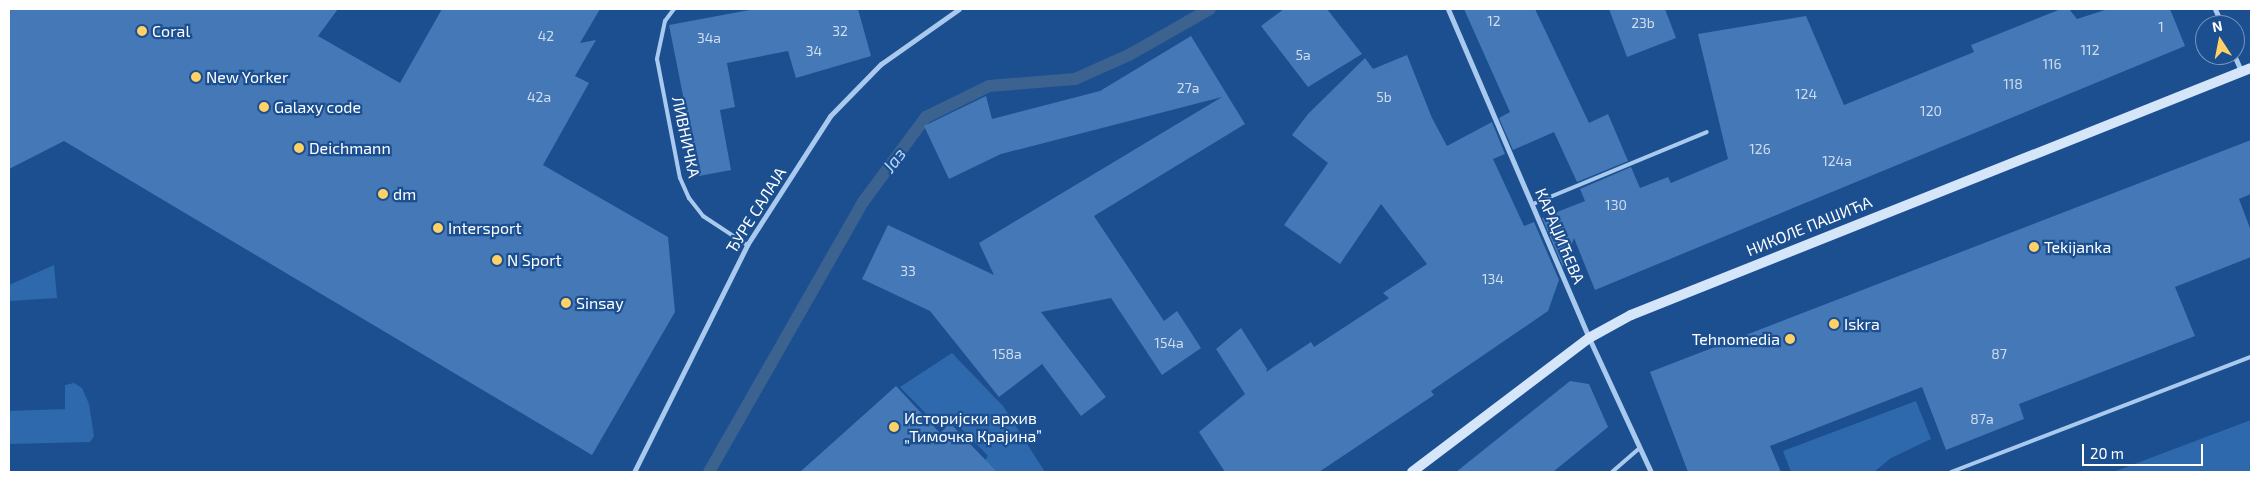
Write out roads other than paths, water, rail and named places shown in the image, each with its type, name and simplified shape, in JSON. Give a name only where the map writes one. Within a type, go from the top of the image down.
[{"type":"street","name":"ЂУРЕ САЛАЈА","points":[[634,472],[747,246],[830,116],[881,64],[959,9]]},
{"type":"street","name":"КАРАЏИЋЕВА","points":[[1448,9],[1589,338],[1651,472]]},
{"type":"street","name":"НИКОЛЕ ПАШИЋА","points":[[1412,472],[1589,338],[1673,296],[2246,70]]},
{"type":"lane","name":"ЛИВНИЧКА","points":[[674,9],[663,28],[657,59],[680,178],[689,198],[703,216],[747,246]]},
{"type":"lane","points":[[1532,204],[1707,132]]},
{"type":"lane","points":[[1951,472],[2251,357]]},
{"type":"lane","points":[[1612,472],[1640,448]]},
{"type":"waterway","name":"Јаз","points":[[709,472],[863,202],[926,117],[989,86],[1075,79],[1129,55],[1210,9]]},
{"type":"place","name":"Coral","points":[[142,31]]},
{"type":"place","name":"New Yorker","points":[[196,77]]},
{"type":"place","name":"Galaxy code","points":[[264,107]]},
{"type":"place","name":"Deichmann","points":[[299,148]]},
{"type":"place","name":"dm","points":[[383,194]]},
{"type":"place","name":"Intersport","points":[[438,228]]},
{"type":"place","name":"Tekijanka","points":[[2034,247]]},
{"type":"place","name":"N Sport","points":[[497,260]]},
{"type":"place","name":"Sinsay","points":[[566,303]]},
{"type":"place","name":"Iskra","points":[[1834,324]]},
{"type":"place","name":"Tehnomedia","points":[[1790,339]]},
{"type":"place","name":"Историјски архив „Тимочка Крајина”","points":[[894,427]]}]
